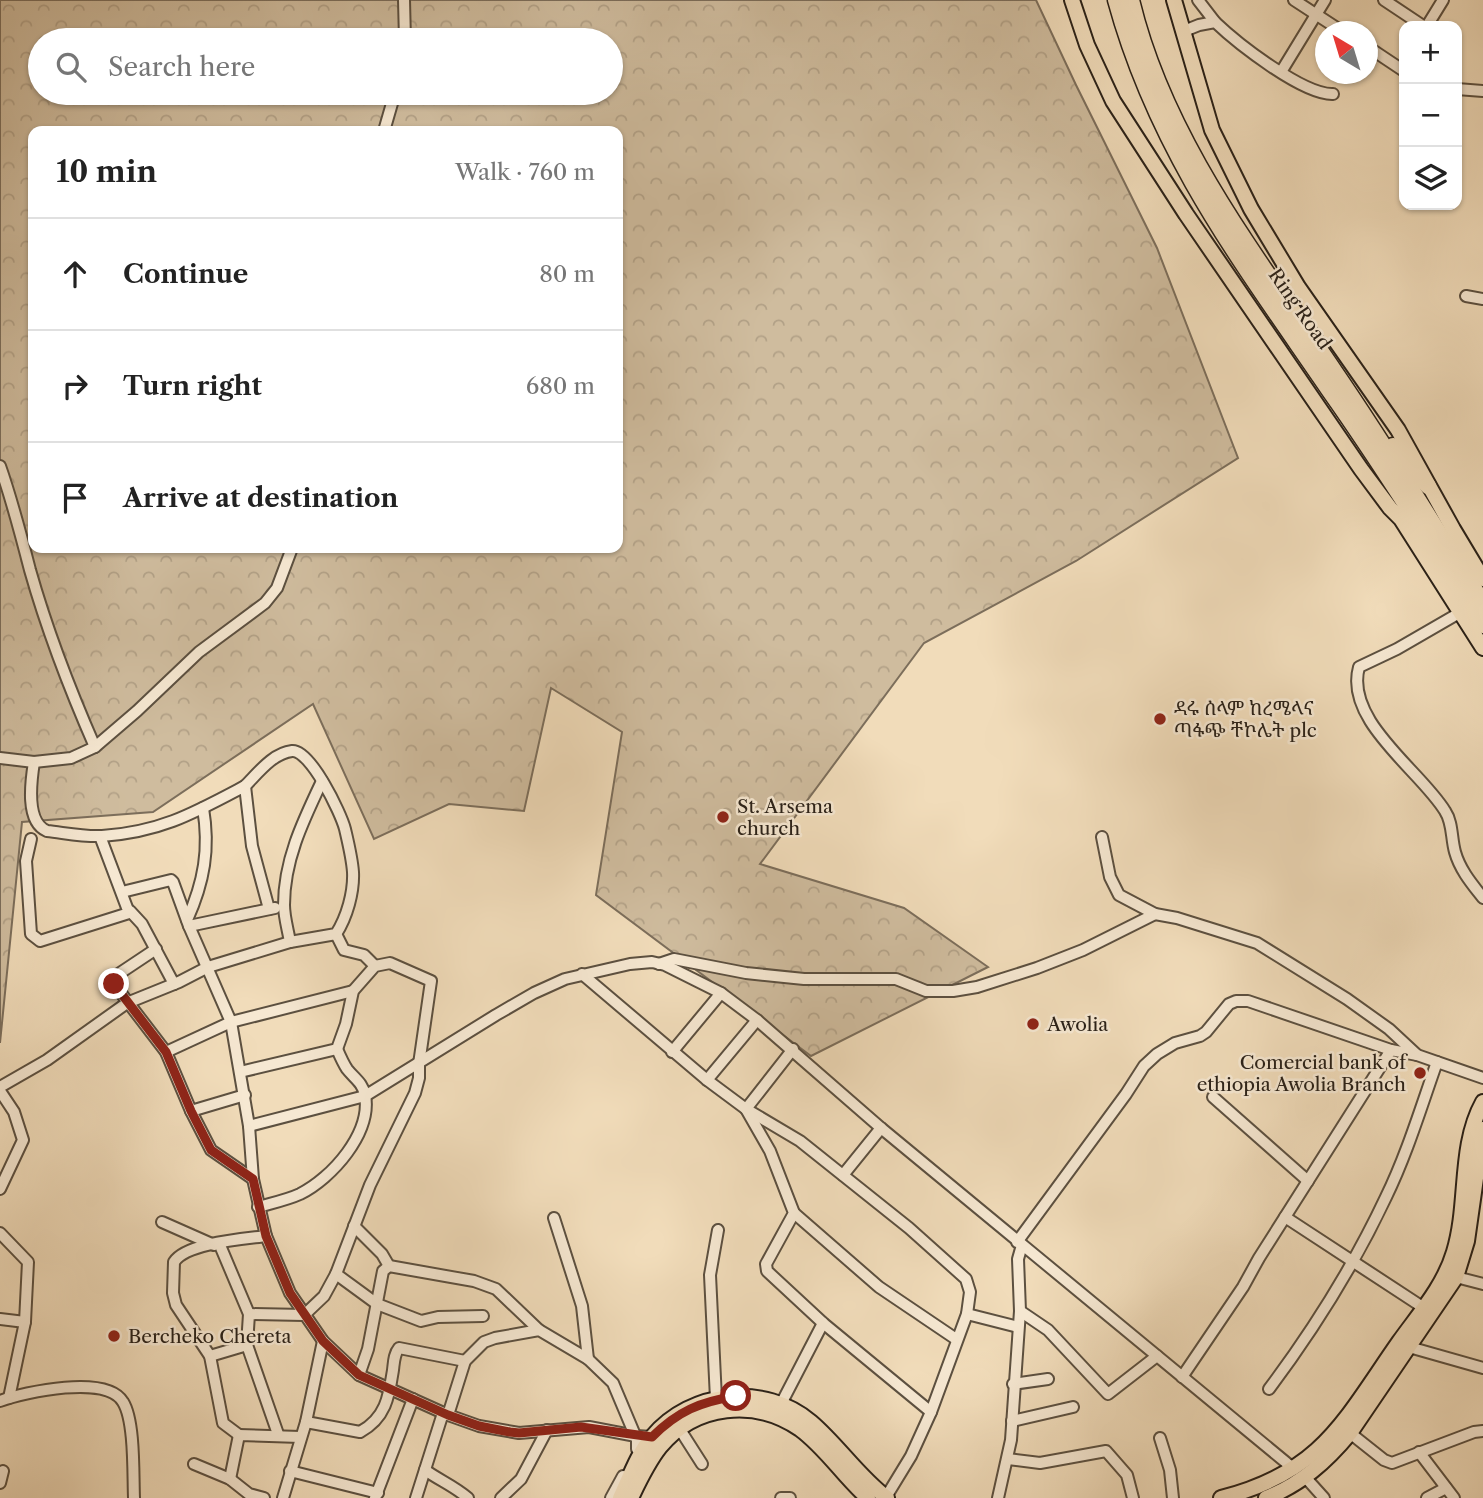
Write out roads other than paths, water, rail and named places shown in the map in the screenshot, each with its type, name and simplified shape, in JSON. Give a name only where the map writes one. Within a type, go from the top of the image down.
[{"type":"highway","name":"Ring Road","points":[[1116,0],[1149,97],[1198,195],[1234,251],[1362,424]]},
{"type":"highway","name":"Ring Road","points":[[1131,0],[1143,46],[1168,106],[1196,162],[1446,557],[1483,625]]},
{"type":"highway","points":[[1401,519],[1357,439],[1362,424],[1428,486]]},
{"type":"highway","name":"Ring Road","points":[[1446,557],[1483,603]]},
{"type":"main road","points":[[1072,0],[1092,58],[1128,125],[1361,470],[1401,519],[1483,648]]},
{"type":"main road","points":[[1174,0],[1212,130],[1251,209],[1298,288],[1398,430],[1483,579]]},
{"type":"main road","points":[[1221,1498],[1300,1473],[1367,1391],[1424,1308],[1444,1276],[1454,1251],[1464,1197],[1469,1137],[1483,1102]]},
{"type":"main road","points":[[1266,1498],[1332,1454],[1350,1433],[1456,1277],[1467,1241],[1482,1137]]},
{"type":"main road","points":[[620,1498],[644,1441],[680,1423],[716,1399],[749,1397],[781,1404],[810,1421],[886,1498]]},
{"type":"main road","points":[[631,1498],[658,1450],[680,1423],[719,1411],[747,1409],[769,1413],[809,1437],[868,1498]]},
{"type":"street","points":[[404,0],[405,28]]},
{"type":"street","points":[[1198,0],[1215,22],[1238,42],[1281,72],[1324,95],[1333,94]]},
{"type":"street","points":[[1294,0],[1326,21]]},
{"type":"street","points":[[1281,72],[1325,0]]},
{"type":"street","points":[[1384,0],[1417,21]]},
{"type":"street","points":[[1428,21],[1443,0]]},
{"type":"street","points":[[1184,31],[1215,22]]},
{"type":"street","points":[[1378,53],[1399,64]]},
{"type":"street","points":[[1462,89],[1483,91]]},
{"type":"street","points":[[385,126],[392,105]]},
{"type":"street","points":[[1466,296],[1483,299]]},
{"type":"street","points":[[0,466],[16,513],[31,572],[74,698],[95,747]]},
{"type":"street","points":[[0,758],[34,762],[71,758],[95,747],[199,652],[265,603],[277,588],[290,553]]},
{"type":"street","points":[[1461,612],[1359,667],[1358,688],[1372,722],[1396,755],[1445,811],[1456,857],[1462,870],[1483,898]]},
{"type":"street","points":[[34,762],[31,785],[33,810],[41,829],[100,836],[156,828],[245,786],[272,760],[293,751],[301,752],[322,781],[344,826],[353,871],[347,913],[336,934]]},
{"type":"street","points":[[290,943],[284,907],[291,854],[322,781]]},
{"type":"street","points":[[245,786],[252,846],[269,909]]},
{"type":"street","points":[[188,923],[201,887],[208,835],[203,808]]},
{"type":"street","points":[[100,836],[130,911],[138,918],[174,984]]},
{"type":"street","points":[[1101,836],[1115,890],[1119,895],[1155,914],[1177,918],[1257,943],[1347,999],[1389,1029],[1417,1055]]},
{"type":"street","points":[[31,839],[27,852],[26,874],[31,934],[35,939],[44,940],[124,916],[130,911]]},
{"type":"street","points":[[122,892],[170,880],[173,882],[231,1022],[245,1094],[253,1179],[266,1236],[290,1293],[323,1341],[359,1375],[479,1426],[519,1433],[589,1427],[644,1441]]},
{"type":"street","points":[[188,923],[284,907]]},
{"type":"street","points":[[249,1126],[365,1096],[534,993],[582,974],[630,964],[659,964],[674,959],[746,973],[804,979],[896,979],[926,990],[953,991],[977,988],[1037,968],[1083,950],[1155,914]]},
{"type":"street","points":[[0,1189],[23,1140],[15,1112],[0,1089],[47,1060],[127,1003],[208,967],[290,943],[336,934]]},
{"type":"street","points":[[336,934],[344,950],[364,955],[375,967]]},
{"type":"street","points":[[156,949],[114,976],[114,984],[166,1052],[211,1150],[253,1179]]},
{"type":"street","points":[[249,1314],[304,1315],[324,1296],[336,1274],[370,1185],[415,1093],[431,981],[390,963],[375,967],[353,991],[337,1049],[347,1068],[362,1085],[366,1116],[363,1126],[344,1157],[319,1180],[299,1194],[258,1207]]},
{"type":"street","points":[[659,964],[721,993],[757,1020],[881,1128],[1300,1473],[1324,1498]]},
{"type":"street","points":[[582,974],[707,1080],[747,1109],[800,1141],[844,1175],[966,1279],[970,1292],[967,1314],[931,1412],[911,1456],[886,1498]]},
{"type":"street","points":[[166,1052],[231,1022],[353,991]]},
{"type":"street","points":[[672,1052],[721,993]]},
{"type":"street","points":[[998,1498],[1008,1459],[1012,1421],[1020,1311],[1020,1243],[1144,1066],[1157,1054],[1175,1043],[1206,1032],[1229,1004],[1248,1001],[1483,1078]]},
{"type":"street","points":[[707,1080],[757,1020]]},
{"type":"street","points":[[240,1072],[337,1049]]},
{"type":"street","points":[[747,1109],[793,1049]]},
{"type":"street","points":[[1182,1377],[1243,1287],[1391,1050]]},
{"type":"street","points":[[1269,1389],[1308,1335],[1352,1262],[1387,1196],[1437,1062]]},
{"type":"street","points":[[191,1111],[245,1094]]},
{"type":"street","points":[[1213,1097],[1308,1181]]},
{"type":"street","points":[[747,1109],[771,1151],[794,1213],[879,1287],[956,1339]]},
{"type":"street","points":[[844,1175],[881,1128]]},
{"type":"street","points":[[794,1213],[768,1260],[766,1271],[823,1323],[931,1412]]},
{"type":"street","points":[[1285,1217],[1424,1308]]},
{"type":"street","points":[[554,1218],[582,1306],[588,1359]]},
{"type":"street","points":[[162,1222],[216,1244],[249,1314],[247,1345],[278,1434]]},
{"type":"street","points":[[354,1226],[382,1254],[389,1266],[474,1281],[496,1289],[539,1330],[588,1359],[613,1383],[644,1441]]},
{"type":"street","points":[[716,1399],[710,1275],[718,1230]]},
{"type":"street","points":[[0,1233],[29,1262],[25,1322],[5,1399],[38,1391],[92,1387],[113,1392],[123,1400],[127,1410],[133,1457],[134,1498]]},
{"type":"street","points":[[266,1236],[216,1244],[181,1254],[174,1262],[173,1293],[176,1305],[211,1356],[221,1419],[225,1426],[239,1435],[278,1434],[300,1437]]},
{"type":"street","points":[[359,1375],[368,1349],[383,1271],[389,1266]]},
{"type":"street","points":[[336,1274],[377,1304],[421,1321],[438,1317],[483,1316]]},
{"type":"street","points":[[1456,1277],[1483,1284]]},
{"type":"street","points":[[1020,1311],[1048,1330],[1108,1394],[1157,1356]]},
{"type":"street","points":[[967,1314],[1018,1327]]},
{"type":"street","points":[[0,1319],[25,1322]]},
{"type":"street","points":[[781,1404],[823,1323]]},
{"type":"street","points":[[416,1498],[465,1361],[490,1339],[539,1330]]},
{"type":"street","points":[[283,1498],[306,1422],[323,1341]]},
{"type":"street","points":[[211,1356],[247,1345]]},
{"type":"street","points":[[1409,1347],[1483,1368]]},
{"type":"street","points":[[306,1422],[360,1432],[369,1427],[384,1410],[395,1355],[399,1348],[465,1361]]},
{"type":"street","points":[[1013,1384],[1048,1379]]},
{"type":"street","points":[[290,1471],[377,1495],[413,1399]]},
{"type":"street","points":[[1012,1421],[1073,1407]]},
{"type":"street","points":[[680,1423],[702,1464]]},
{"type":"street","points":[[501,1498],[522,1479],[547,1430]]},
{"type":"street","points":[[1350,1433],[1390,1463],[1395,1463],[1419,1452],[1483,1431]]},
{"type":"street","points":[[230,1479],[239,1435]]},
{"type":"street","points":[[1160,1438],[1170,1471],[1173,1498]]},
{"type":"street","points":[[611,1498],[644,1441]]},
{"type":"street","points":[[1008,1459],[1040,1463],[1106,1451],[1127,1475],[1133,1498]]},
{"type":"street","points":[[1419,1452],[1454,1498]]},
{"type":"street","points":[[194,1464],[230,1479],[249,1494],[264,1498]]},
{"type":"street","points":[[425,1470],[454,1486],[468,1498]]},
{"type":"street","points":[[1427,1498],[1446,1488]]},
{"type":"street","points":[[781,1498],[790,1498]]},
{"type":"place","name":"ዳሩ ሰላም ከረሜላና ጣፋጭ ቸኮሌት plc","points":[[1160,719]]},
{"type":"place","name":"St. Arsema church","points":[[723,817]]},
{"type":"place","name":"Awolia","points":[[1033,1024]]},
{"type":"place","name":"Comercial bank of ethiopia Awolia Branch","points":[[1420,1073]]},
{"type":"place","name":"Bercheko Chereta","points":[[114,1336]]}]
